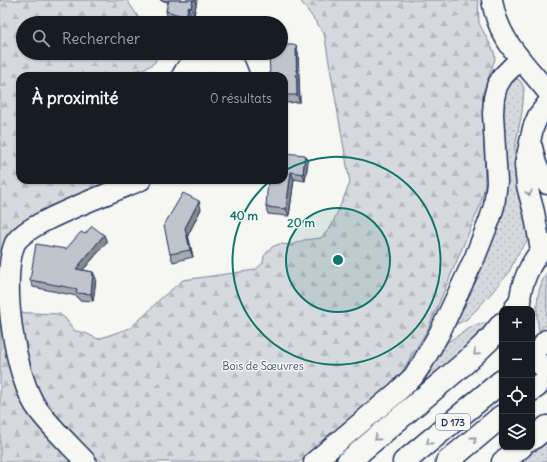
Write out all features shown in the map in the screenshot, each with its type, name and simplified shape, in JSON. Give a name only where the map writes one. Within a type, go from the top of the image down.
[{"type":"highway","points":[[348,462],[466,362],[490,339],[499,328]]},
{"type":"highway","name":"D 173","points":[[404,462],[499,383]]},
{"type":"highway","name":"D 173","points":[[447,462],[499,419]]},
{"type":"highway","points":[[535,436],[547,426]]},
{"type":"highway","points":[[503,462],[517,450]]},
{"type":"street","points":[[492,0],[499,27],[508,43],[547,92]]},
{"type":"street","points":[[314,462],[413,377],[440,332],[475,257],[494,206],[497,182],[493,114],[494,98],[497,86],[503,76],[520,59]]},
{"type":"street","points":[[184,72],[186,68],[192,64],[221,62],[236,68],[238,72]]},
{"type":"street","points":[[518,306],[529,268],[544,247],[527,186],[525,165],[533,128],[538,116],[547,104]]},
{"type":"street","points":[[530,141],[536,164],[547,184]]},
{"type":"street","points":[[86,462],[38,410],[26,388],[13,349],[5,302],[4,279],[8,257],[15,242],[29,230],[62,212],[131,184]]},
{"type":"street","points":[[539,383],[534,357],[541,345]]},
{"type":"green space","points":[[0,0],[127,0],[137,16],[16,16],[16,60],[156,60],[154,63],[145,68],[130,72],[16,72],[16,184],[106,185],[2,255],[0,265]]},
{"type":"green space","name":"Bois de Sœuvres","points":[[300,0],[478,0],[479,23],[494,52],[495,59],[483,93],[485,186],[480,206],[428,329],[398,378],[299,462],[103,462],[95,456],[79,462],[0,462],[0,310],[5,312],[59,314],[65,318],[75,331],[85,333],[98,339],[130,328],[159,300],[183,280],[255,270],[263,263],[264,256],[272,247],[279,244],[291,245],[304,240],[321,238],[331,227],[350,183],[324,33]]},
{"type":"green space","points":[[518,79],[524,88],[522,112],[515,147],[515,164],[529,238],[517,255],[508,274],[478,308],[467,319],[449,328],[477,272],[504,87],[513,80]]},
{"type":"green space","points":[[547,272],[547,324],[539,331],[537,300],[543,279]]},
{"type":"green space","points":[[491,322],[434,377],[420,381],[441,346],[475,325]]},
{"type":"green space","points":[[547,436],[547,462],[515,462],[530,450],[535,450],[535,446]]},
{"type":"building","points":[[169,0],[193,0],[191,8],[188,7],[186,16],[166,11]]},
{"type":"building","points":[[288,45],[296,45],[297,95],[288,95],[288,72],[270,72],[269,60],[288,60]]},
{"type":"building","points":[[288,153],[305,155],[303,174],[291,172],[286,209],[266,207],[268,184],[288,184]]},
{"type":"building","points":[[183,193],[199,201],[185,228],[190,250],[170,254],[164,225]]},
{"type":"building","points":[[92,226],[104,235],[76,269],[93,272],[91,294],[76,293],[77,289],[30,280],[36,244],[66,249],[81,232],[85,234]]}]
